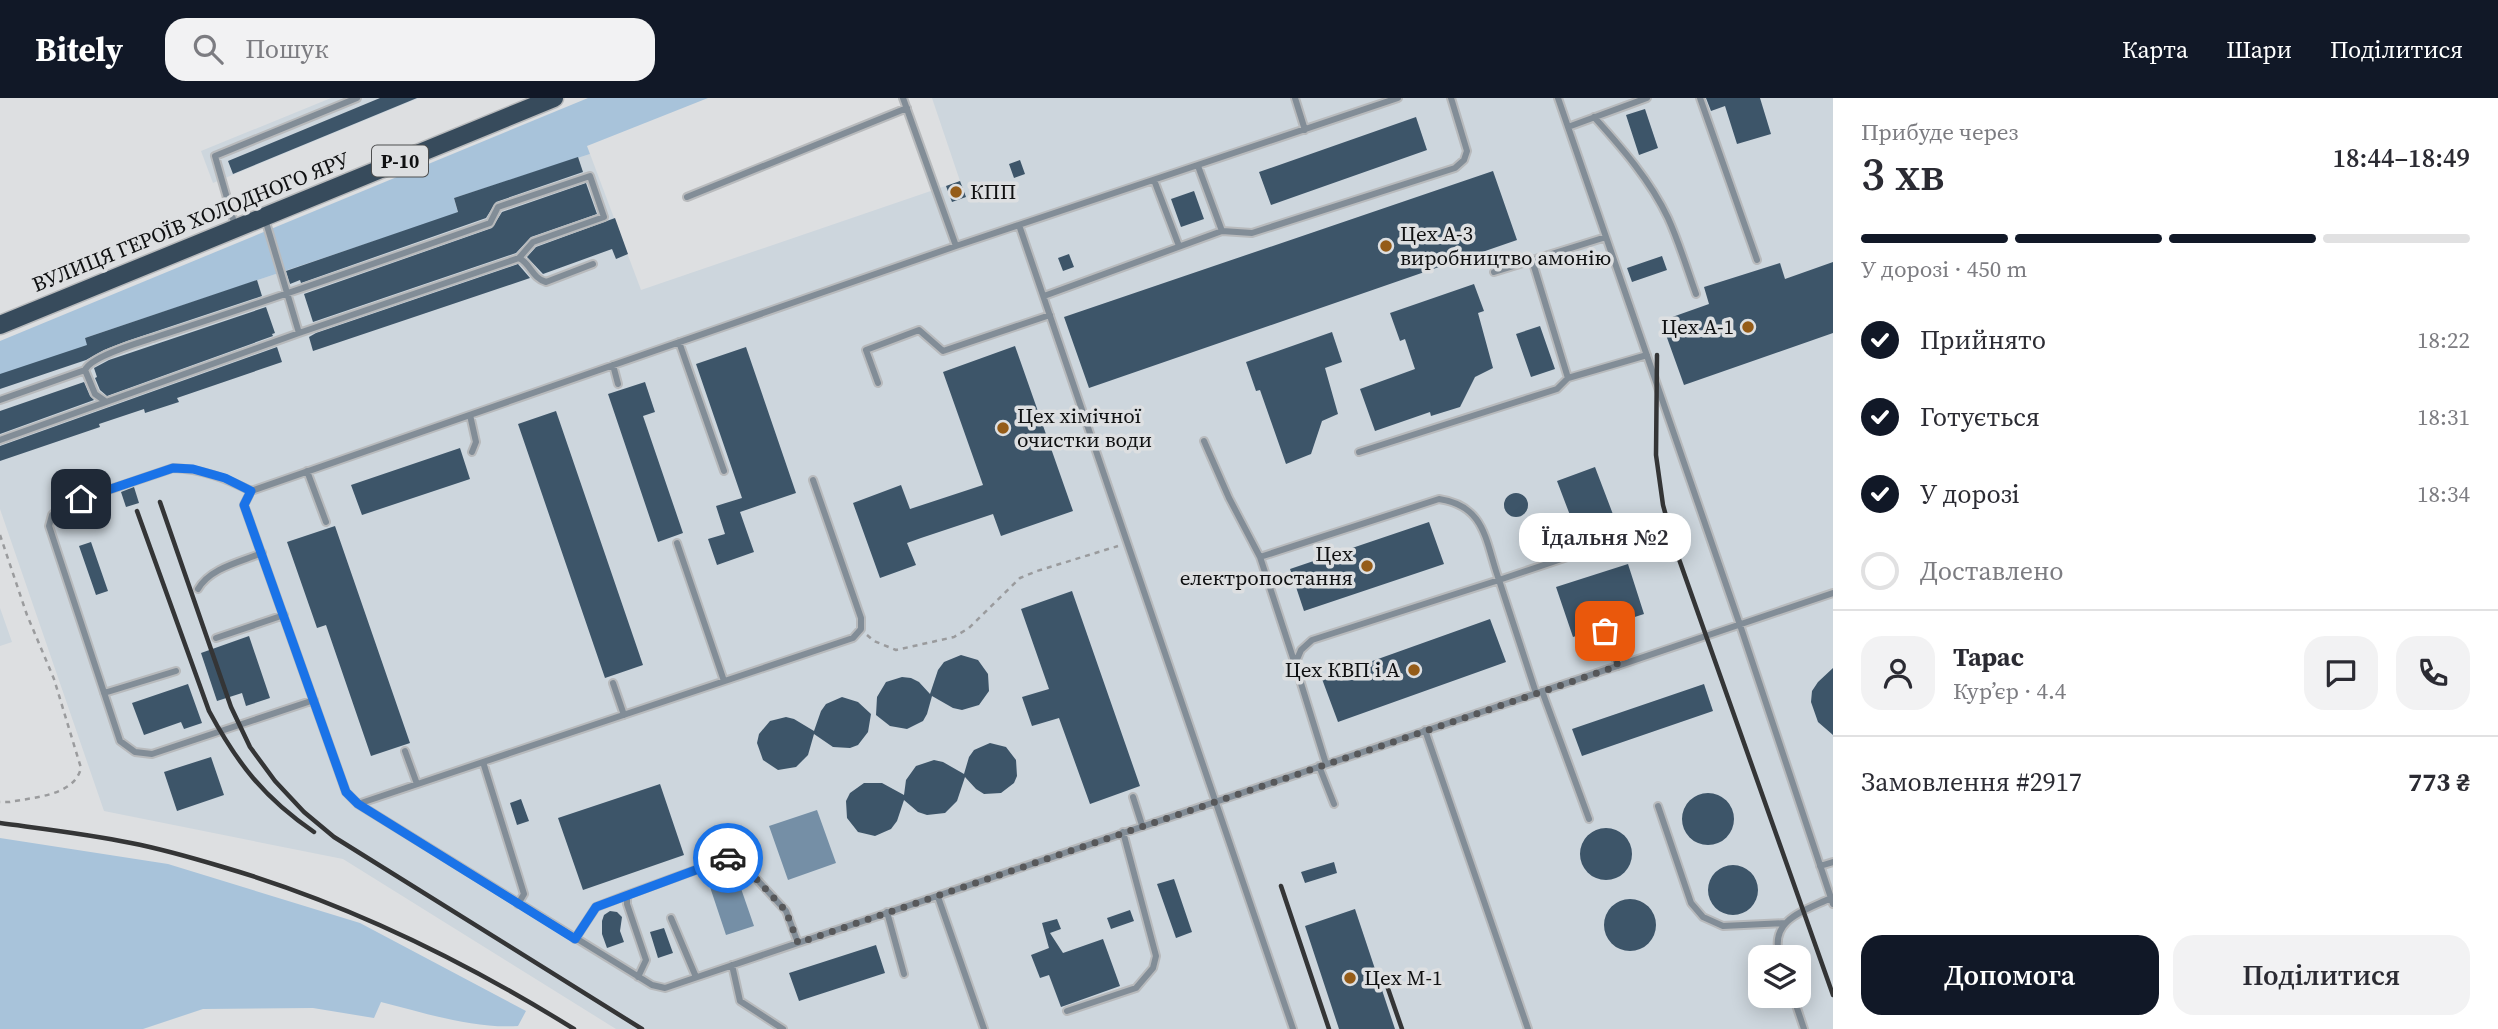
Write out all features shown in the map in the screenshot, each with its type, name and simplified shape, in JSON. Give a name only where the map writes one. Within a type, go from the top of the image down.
[{"type":"main road","name":"ВУЛИЦЯ ГЕРОЇВ ХОЛОДНОГО ЯРУ","points":[[0,324],[554,98]]},
{"type":"lane","points":[[236,229],[215,156],[357,98]]},
{"type":"lane","points":[[903,98],[956,246]]},
{"type":"lane","points":[[1295,98],[1305,130]]},
{"type":"lane","points":[[1398,98],[956,246],[251,491],[244,505],[346,792],[358,804],[518,904],[638,977],[652,985],[665,988],[1833,593]]},
{"type":"lane","points":[[1044,296],[1222,231],[1252,233],[1455,168],[1464,160],[1467,151],[1451,98]]},
{"type":"lane","points":[[1558,98],[1832,901],[1795,916],[1786,923],[1778,934],[1777,945]]},
{"type":"lane","points":[[1568,127],[1647,98]]},
{"type":"lane","points":[[1700,98],[1757,260]]},
{"type":"lane","points":[[687,197],[906,108]]},
{"type":"lane","points":[[1594,117],[1644,177],[1668,217],[1696,294]]},
{"type":"lane","points":[[1198,166],[1222,231]]},
{"type":"lane","points":[[0,400],[85,370],[91,362],[134,345],[490,223],[498,207],[590,176],[604,217],[533,242],[519,258],[0,440]]},
{"type":"lane","points":[[1154,180],[1179,246]]},
{"type":"lane","points":[[264,217],[299,333]]},
{"type":"lane","points":[[1019,225],[1293,1029]]},
{"type":"lane","points":[[1494,272],[1606,237]]},
{"type":"lane","points":[[519,258],[526,261],[535,277],[545,282],[593,264]]},
{"type":"lane","points":[[1532,260],[1568,378]]},
{"type":"lane","points":[[878,383],[866,350],[919,330],[943,351],[1050,315]]},
{"type":"lane","points":[[679,342],[724,471]]},
{"type":"lane","points":[[1359,452],[1557,389],[1568,378],[1647,355]]},
{"type":"lane","points":[[613,365],[618,384]]},
{"type":"lane","points":[[85,370],[95,394],[105,401]]},
{"type":"lane","points":[[470,415],[476,442],[472,452]]},
{"type":"lane","points":[[1204,441],[1229,498],[1260,557],[1295,664],[1334,804]]},
{"type":"lane","points":[[251,491],[225,478],[193,469],[173,468],[61,506],[52,515],[49,526],[120,741],[135,752],[152,754],[314,700]]},
{"type":"lane","points":[[307,471],[326,522]]},
{"type":"lane","points":[[358,804],[853,638],[861,629],[861,618],[813,480]]},
{"type":"lane","points":[[1260,557],[1439,499],[1456,502],[1468,508],[1478,520],[1539,692],[1589,819]]},
{"type":"lane","points":[[1295,664],[1301,650],[1312,640],[1621,539]]},
{"type":"lane","points":[[677,542],[724,681]]},
{"type":"lane","points":[[198,589],[203,581],[214,573],[262,553]]},
{"type":"lane","points":[[216,638],[284,615]]},
{"type":"lane","points":[[1605,631],[1618,666]]},
{"type":"lane","points":[[104,693],[176,671]]},
{"type":"lane","points":[[613,683],[624,715]]},
{"type":"lane","points":[[1425,730],[1528,1029]]},
{"type":"lane","points":[[405,751],[417,785]]},
{"type":"lane","points":[[483,762],[523,894],[518,904]]},
{"type":"lane","points":[[1133,797],[1142,825]]},
{"type":"lane","points":[[1658,806],[1691,903],[1703,917],[1723,926],[1786,923]]},
{"type":"lane","points":[[1067,1011],[1136,988],[1153,968],[1156,956],[1123,832]]},
{"type":"lane","points":[[575,939],[596,907],[731,857],[738,859],[786,911],[798,943]]},
{"type":"lane","points":[[1820,866],[1833,862]]},
{"type":"lane","points":[[626,895],[646,960],[638,977]]},
{"type":"lane","points":[[938,897],[984,1029]]},
{"type":"lane","points":[[887,912],[904,974]]},
{"type":"lane","points":[[671,918],[696,977]]},
{"type":"lane","points":[[732,965],[740,1001],[783,1029]]},
{"type":"lane","points":[[1797,1008],[1804,1029]]},
{"type":"path","points":[[0,535],[27,615],[54,679],[81,768],[79,777],[72,786],[10,803],[0,802]]},
{"type":"path","points":[[861,629],[874,641],[896,650],[954,636],[969,628],[1020,578],[1128,543]]},
{"type":"shaded area","points":[[331,98],[419,98],[213,183],[201,151]]},
{"type":"shaded area","points":[[588,98],[708,98],[587,146],[590,154],[454,198],[458,213],[85,338],[88,346],[0,375],[0,341]]},
{"type":"shaded area","points":[[932,98],[1833,98],[1833,1029],[616,1029],[343,859],[104,811],[0,509],[0,375],[87,345],[85,338],[458,213],[454,198],[590,154],[641,290],[960,181]]},
{"type":"shaded area","points":[[0,608],[12,642],[0,646]]},
{"type":"shaded area","points":[[817,810],[836,863],[788,880],[769,826]]},
{"type":"shaded area","points":[[0,838],[168,864],[360,923],[526,1011],[518,1026],[466,1023],[381,1002],[374,1018],[313,1008],[203,1009],[143,1029],[0,1029]]},
{"type":"shaded area","points":[[737,877],[754,926],[726,935],[710,887]]},
{"type":"building","points":[[380,98],[417,98],[233,174],[228,161]]},
{"type":"building","points":[[1706,98],[1760,98],[1771,134],[1737,144],[1725,106],[1711,111]]},
{"type":"building","points":[[1645,109],[1658,148],[1639,155],[1626,115]]},
{"type":"building","points":[[1416,117],[1427,150],[1271,205],[1259,172]]},
{"type":"building","points":[[578,157],[583,172],[496,202],[486,218],[301,283],[300,280],[290,284],[286,271],[458,212],[454,198]]},
{"type":"building","points":[[1020,160],[1025,174],[1014,178],[1009,164]]},
{"type":"building","points":[[1493,171],[1517,240],[1089,388],[1064,317]]},
{"type":"building","name":"КПП","points":[[960,181],[966,197],[952,202],[946,186]]},
{"type":"building","points":[[586,183],[597,214],[531,237],[516,253],[313,322],[304,294],[492,228],[502,212]]},
{"type":"building","points":[[1194,191],[1204,219],[1181,227],[1171,199]]},
{"type":"building","points":[[615,218],[628,254],[616,259],[612,249],[543,274],[527,257],[536,247]]},
{"type":"building","points":[[1069,254],[1074,267],[1063,271],[1058,258]]},
{"type":"building","points":[[1662,256],[1667,270],[1632,282],[1627,268]]},
{"type":"building","name":"Цех А-1","points":[[1833,262],[1833,333],[1684,385],[1661,321],[1709,304],[1704,287],[1780,263],[1785,279]]},
{"type":"building","points":[[518,264],[530,278],[313,351],[309,337],[316,333]]},
{"type":"building","points":[[257,280],[262,296],[127,341],[86,360],[0,389],[0,374],[87,345],[85,338]]},
{"type":"building","points":[[1474,284],[1484,311],[1478,313],[1493,368],[1475,377],[1460,407],[1431,416],[1430,412],[1375,431],[1360,389],[1415,369],[1405,339],[1400,341],[1390,313]]},
{"type":"building","points":[[266,307],[275,333],[273,336],[107,396],[100,390],[94,368],[109,360]]},
{"type":"building","points":[[1540,326],[1555,369],[1531,377],[1516,334]]},
{"type":"building","points":[[1332,332],[1342,362],[1325,368],[1338,414],[1322,421],[1311,454],[1286,464],[1260,390],[1256,391],[1246,362]]},
{"type":"building","name":"Цех хімічної очистки води","points":[[1015,346],[1073,511],[1001,536],[993,514],[921,538],[907,543],[916,565],[880,578],[853,503],[901,485],[910,509],[983,485],[943,372]]},
{"type":"building","points":[[277,347],[282,362],[177,398],[179,402],[145,413],[144,409],[0,461],[0,446]]},
{"type":"building","points":[[746,347],[796,493],[740,512],[754,552],[717,565],[708,539],[725,534],[716,506],[742,498],[696,364]]},
{"type":"building","points":[[84,382],[94,400],[0,434],[0,411]]},
{"type":"building","points":[[645,382],[655,412],[643,416],[683,533],[658,542],[608,394]]},
{"type":"building","points":[[556,411],[643,665],[605,678],[518,424]]},
{"type":"building","points":[[460,448],[470,479],[362,515],[351,485]]},
{"type":"building","points":[[1595,467],[1614,517],[1576,531],[1557,481]]},
{"type":"building","points":[[134,487],[139,503],[126,507],[121,492]]},
{"type":"building","points":[[1516,493],[1527,500],[1528,505],[1521,516],[1516,517],[1505,510],[1504,505],[1511,494]]},
{"type":"building","name":"Цех електропостання","points":[[1429,522],[1444,564],[1304,611],[1290,569]]},
{"type":"building","points":[[335,526],[410,743],[371,756],[326,625],[317,628],[287,542]]},
{"type":"building","points":[[91,542],[108,591],[96,595],[79,546]]},
{"type":"building","points":[[1628,564],[1644,614],[1573,637],[1556,587]]},
{"type":"building","points":[[1072,591],[1140,786],[1090,804],[1059,718],[1032,726],[1022,697],[1049,689],[1021,609]]},
{"type":"building","name":"Цех КВП і А","points":[[1490,619],[1506,662],[1338,722],[1322,679]]},
{"type":"building","points":[[249,636],[270,698],[246,706],[242,693],[217,701],[201,653]]},
{"type":"building","points":[[961,655],[978,660],[988,674],[989,691],[979,705],[962,710],[932,696],[923,721],[907,729],[890,726],[876,715],[877,697],[886,682],[902,677],[911,678],[930,694],[938,670],[944,662]]},
{"type":"building","points":[[1833,668],[1833,735],[1818,722],[1811,702],[1812,691]]},
{"type":"building","points":[[188,684],[202,723],[184,729],[181,722],[144,735],[132,703]]},
{"type":"building","points":[[1704,684],[1713,711],[1582,756],[1572,729]]},
{"type":"building","points":[[842,697],[858,702],[871,714],[868,732],[858,745],[850,748],[833,747],[814,734],[808,755],[796,767],[778,770],[763,760],[757,743],[759,734],[770,721],[786,717],[814,731],[826,704]]},
{"type":"building","points":[[990,743],[1006,747],[1016,760],[1017,776],[1014,783],[1001,793],[984,794],[965,777],[957,801],[945,813],[927,815],[918,812],[904,800],[897,821],[891,829],[875,836],[858,832],[847,818],[846,801],[850,793],[864,783],[882,783],[904,795],[906,780],[916,766],[934,760],[964,774],[974,750]]},
{"type":"building","points":[[211,757],[224,795],[177,811],[164,772]]},
{"type":"building","points":[[660,784],[684,855],[583,890],[558,818]]},
{"type":"building","points":[[1708,793],[1718,795],[1726,801],[1732,809],[1732,829],[1726,837],[1718,843],[1708,845],[1698,843],[1690,837],[1684,829],[1682,819],[1684,809],[1690,801],[1698,795]]},
{"type":"building","points":[[521,799],[529,821],[517,825],[510,803]]},
{"type":"building","points":[[1606,828],[1616,830],[1624,836],[1630,844],[1630,864],[1624,872],[1616,878],[1606,880],[1596,878],[1588,872],[1582,864],[1580,854],[1582,844],[1588,836],[1596,830]]},
{"type":"building","points":[[1334,862],[1337,873],[1305,883],[1301,872]]},
{"type":"building","points":[[1733,865],[1751,872],[1758,890],[1751,908],[1733,915],[1715,908],[1708,890],[1715,872]]},
{"type":"building","points":[[1174,879],[1192,932],[1176,938],[1157,884]]},
{"type":"building","points":[[1630,899],[1640,901],[1648,907],[1654,915],[1654,935],[1648,943],[1640,949],[1630,951],[1620,949],[1612,943],[1606,935],[1604,925],[1606,915],[1612,907],[1620,901]]},
{"type":"building","name":"Цех М-1","points":[[1355,909],[1395,1029],[1339,1029],[1305,926]]},
{"type":"building","points":[[1130,910],[1134,921],[1111,929],[1107,918]]},
{"type":"building","points":[[610,911],[617,912],[622,917],[620,931],[624,942],[607,948],[602,934],[602,921],[604,915]]},
{"type":"building","points":[[1057,919],[1061,929],[1050,933],[1063,953],[1103,939],[1120,986],[1061,1007],[1049,975],[1040,978],[1031,955],[1049,948],[1042,923]]},
{"type":"building","points":[[664,928],[673,953],[658,958],[650,932]]},
{"type":"building","points":[[876,945],[885,973],[799,1001],[789,973]]},
{"type":"railway","points":[[1657,355],[1656,455],[1663,505],[1674,545],[1833,995]]},
{"type":"railway","points":[[160,502],[231,707],[250,747],[275,781],[304,812],[334,837],[642,1029]]},
{"type":"railway","points":[[137,511],[209,711],[230,747],[253,778],[280,806],[314,832]]},
{"type":"railway","points":[[0,823],[143,845],[200,860],[315,898],[447,957],[574,1029]]},
{"type":"railway","points":[[1281,886],[1329,1029]]},
{"type":"railway","points":[[1385,980],[1402,1029]]},
{"type":"way so far","points":[[728,858],[738,859],[786,911],[798,943],[1618,666],[1605,631]]},
{"type":"place","name":"КПП","points":[[956,192]]},
{"type":"place","name":"Цех А-3 виробництво амонію","points":[[1386,246]]},
{"type":"place","name":"Цех А-1","points":[[1748,327]]},
{"type":"place","name":"Цех хімічної очистки води","points":[[1003,428]]},
{"type":"place","name":"Цех електропостання","points":[[1367,566]]},
{"type":"place","name":"Їдальня №2","points":[[1605,631]]},
{"type":"place","name":"Цех КВП і А","points":[[1414,670]]},
{"type":"place","name":"Цех М-1","points":[[1350,978]]},
{"type":"route","points":[[81,499],[173,468],[193,469],[225,478],[251,491],[244,505],[346,792],[358,804],[575,939],[596,907],[728,858]]}]
